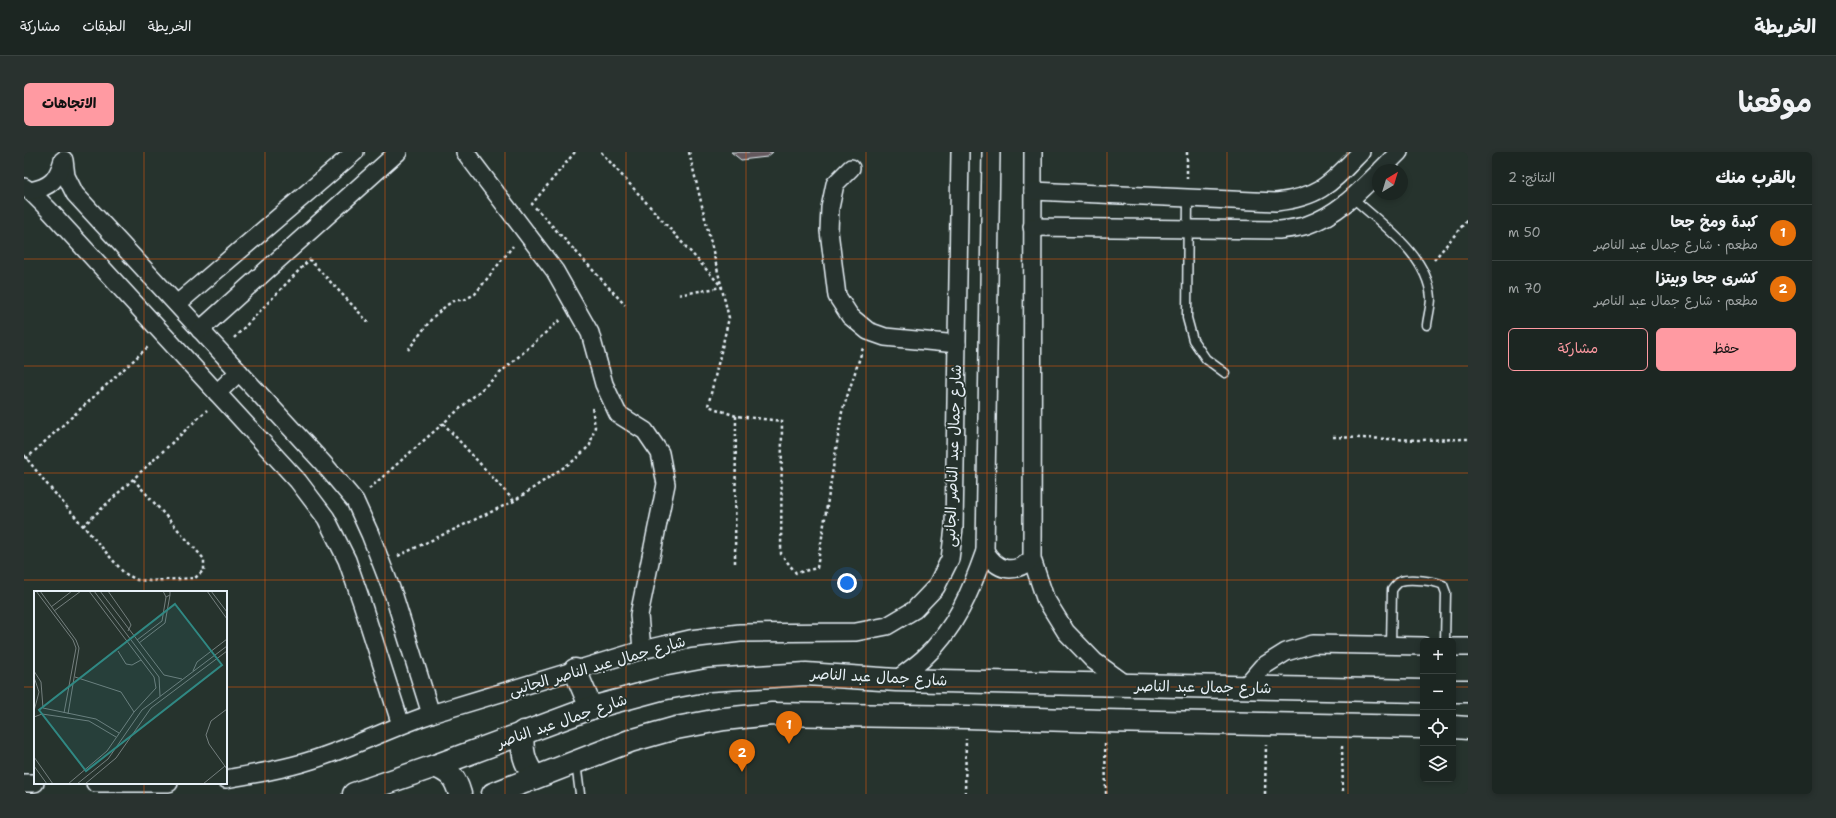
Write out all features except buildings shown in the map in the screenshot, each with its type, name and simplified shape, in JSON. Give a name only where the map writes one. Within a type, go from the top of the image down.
[{"type":"main road","points":[[574,670],[591,708]]},
{"type":"main road","name":"شارع جمال عبد الناصر","points":[[354,794],[435,766],[523,732],[591,708],[661,689],[709,680],[806,674],[896,680],[1244,688],[1420,690]]},
{"type":"main road","points":[[1456,691],[1468,691]]},
{"type":"main road","points":[[493,794],[636,739],[676,728],[724,719],[772,714],[967,716],[1104,721],[1420,727]]},
{"type":"main road","points":[[1456,727],[1468,728]]},
{"type":"main road","points":[[523,732],[521,744],[523,756],[528,768],[535,777]]},
{"type":"main road","points":[[435,766],[447,772],[457,782],[460,794]]},
{"type":"street","points":[[176,304],[355,152]]},
{"type":"street","points":[[200,330],[398,152]]},
{"type":"street","points":[[465,152],[555,271],[590,333],[604,384],[618,414],[645,431],[660,453],[666,484],[639,615],[642,650]]},
{"type":"street","name":"شارع جمال عبد الناصر الجانبى","points":[[227,779],[263,773],[312,760],[431,714],[642,650],[690,639],[740,633],[856,632],[887,626],[914,610],[936,587],[950,559],[954,528],[960,152]]},
{"type":"street","points":[[896,680],[923,659],[946,634],[964,605],[984,551],[991,152]]},
{"type":"street","points":[[1033,152],[1032,559],[1045,598],[1066,632],[1094,661],[1127,685]]},
{"type":"street","points":[[1033,191],[1276,202],[1297,200],[1317,192],[1334,180],[1361,152]]},
{"type":"street","points":[[1387,164],[1399,152]]},
{"type":"street","points":[[64,156],[66,176],[75,194],[323,463],[355,501],[382,563],[394,596],[431,714]]},
{"type":"street","points":[[27,189],[42,188],[53,182],[60,172],[64,156]]},
{"type":"street","points":[[851,168],[836,184],[830,208],[829,231],[837,296],[850,316],[868,331],[885,337],[957,344]]},
{"type":"street","points":[[1032,227],[1279,230],[1306,226],[1331,214],[1353,198],[1372,179]]},
{"type":"street","points":[[27,189],[219,395],[298,482],[326,518],[346,560],[362,603],[401,725]]},
{"type":"street","points":[[219,395],[239,372]]},
{"type":"street","points":[[984,551],[990,561],[1000,568],[1012,570],[1023,567],[1032,559]]},
{"type":"street","points":[[1244,688],[1262,667],[1286,652],[1313,644],[1420,646]]},
{"type":"street","points":[[1456,647],[1468,647]]},
{"type":"lane","points":[[1188,197],[1187,318],[1193,340],[1206,359],[1224,374]]},
{"type":"lane","points":[[1353,198],[1409,249],[1424,271],[1431,298],[1427,325]]},
{"type":"lane","points":[[1391,646],[1392,590],[1396,584],[1402,581],[1436,581],[1443,585],[1446,593],[1445,638]]},
{"type":"lane","points":[[576,761],[580,794]]},
{"type":"path","points":[[575,152],[532,204],[625,305]]},
{"type":"path","points":[[601,152],[722,287]]},
{"type":"path","points":[[689,152],[729,318],[708,406],[736,416],[782,421],[781,554],[796,572],[817,568],[842,412],[868,331]]},
{"type":"path","points":[[1187,152],[1188,197]]},
{"type":"path","points":[[1424,271],[1468,219]]},
{"type":"path","points":[[408,350],[432,317],[456,300],[464,300],[475,294],[525,231]]},
{"type":"path","points":[[295,244],[370,324]]},
{"type":"path","points":[[221,352],[310,260]]},
{"type":"path","points":[[678,295],[722,287]]},
{"type":"path","points":[[355,501],[575,306]]},
{"type":"path","points":[[26,459],[163,334]]},
{"type":"path","points":[[83,526],[219,395]]},
{"type":"path","points":[[382,563],[514,501],[576,459],[590,445],[595,427],[592,406]]},
{"type":"path","points":[[735,563],[736,416]]},
{"type":"path","points":[[443,423],[514,501]]},
{"type":"path","points":[[1333,437],[1419,440],[1468,439]]},
{"type":"path","points":[[24,455],[124,573],[137,580],[150,581],[195,578],[204,570],[204,559],[133,479]]},
{"type":"path","points":[[965,794],[967,716]]},
{"type":"path","points":[[1104,721],[1106,794]]},
{"type":"path","points":[[1264,794],[1267,724]]},
{"type":"path","points":[[1342,726],[1343,794]]},
{"type":"place","name":"كبدة ومخ جحا","points":[[789,744]]},
{"type":"place","name":"كشرى جحا وبيتزا","points":[[742,772]]}]
